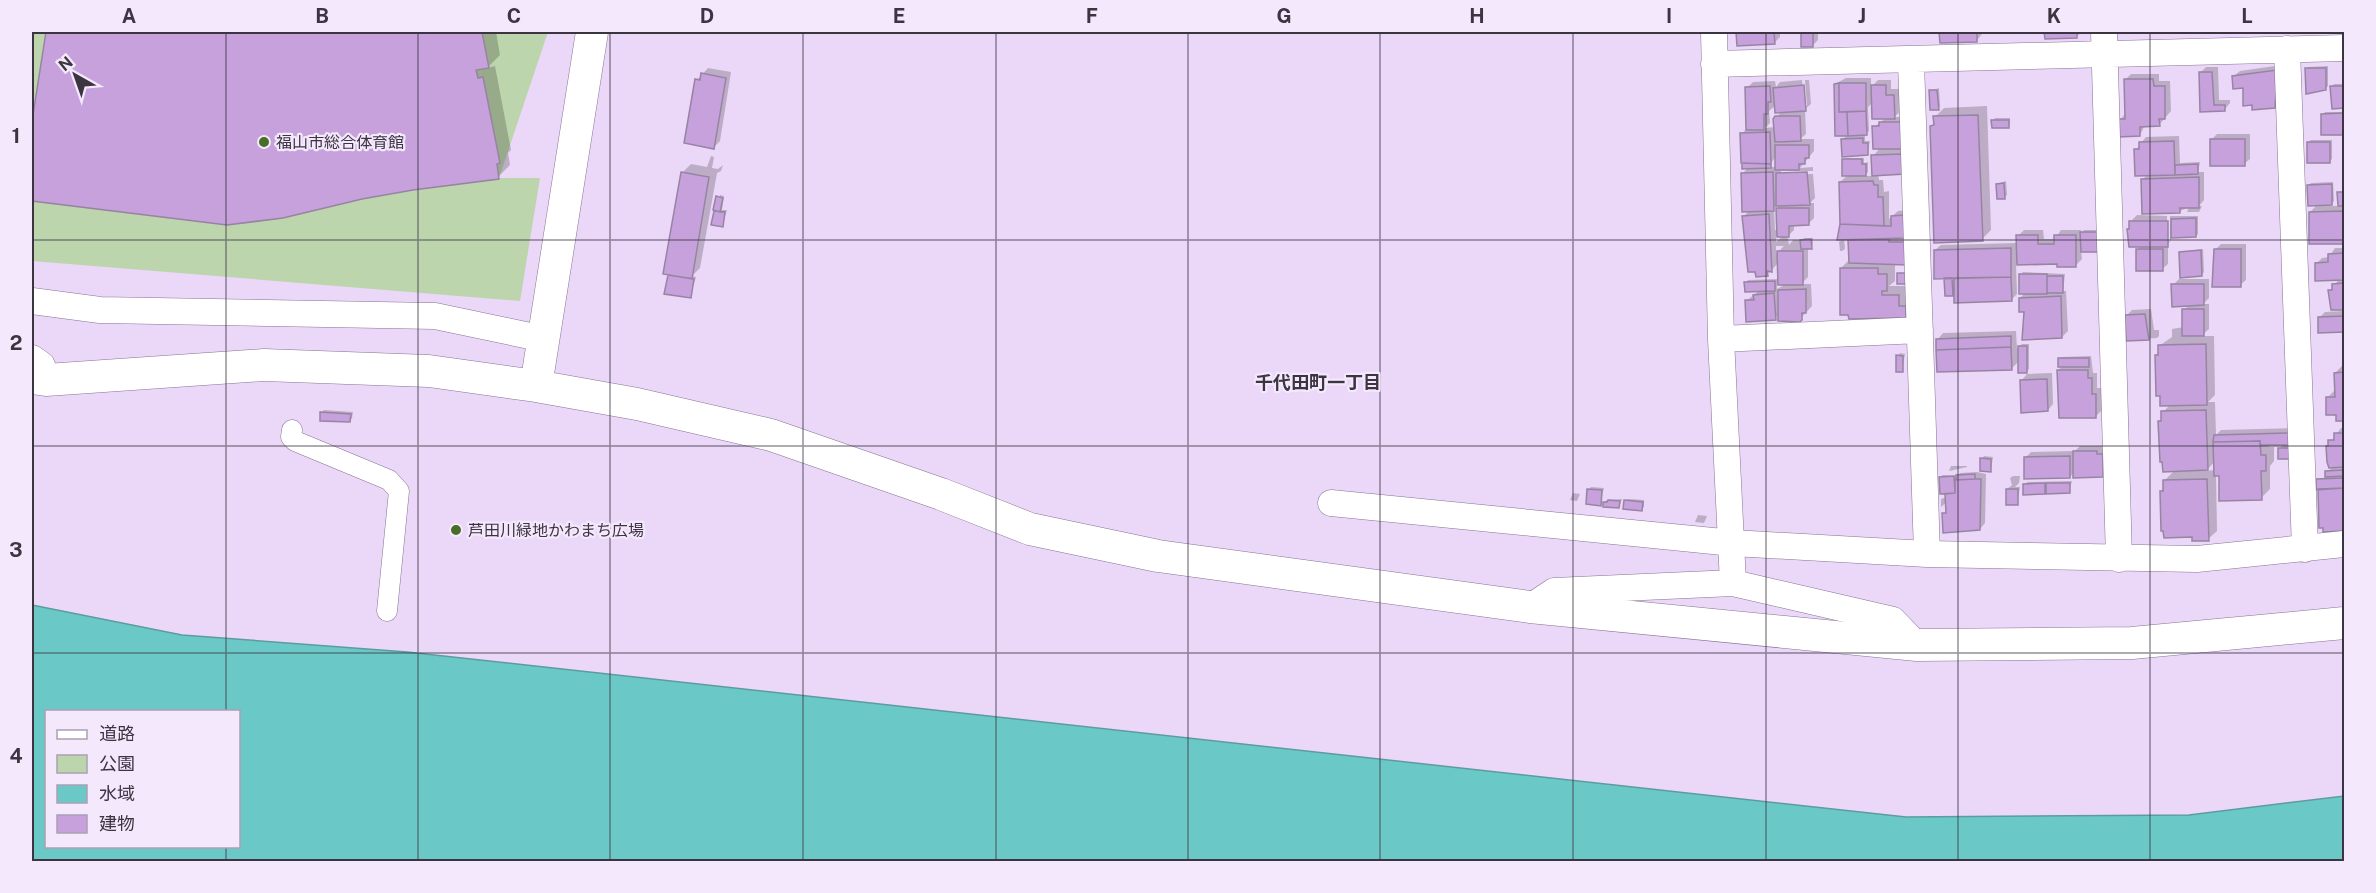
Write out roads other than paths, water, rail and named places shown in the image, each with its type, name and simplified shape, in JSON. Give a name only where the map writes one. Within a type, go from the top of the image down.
[{"type":"street","points":[[536,386],[592,32]]},
{"type":"street","points":[[1714,32],[1721,339],[1733,583]]},
{"type":"street","points":[[1714,64],[1911,61],[2105,43],[2286,50],[2344,48]]},
{"type":"street","points":[[2105,43],[2119,559]]},
{"type":"street","points":[[2286,50],[2305,549]]},
{"type":"street","points":[[1911,61],[1927,554]]},
{"type":"street","points":[[32,301],[100,310],[435,316],[544,339]]},
{"type":"street","points":[[1721,339],[1920,330]]},
{"type":"street","points":[[36,372],[264,365],[429,371],[536,386],[637,404],[771,435],[941,494],[1030,529],[1158,556],[1530,608],[1917,645],[2132,643],[2344,623]]},
{"type":"street","points":[[292,430],[291,437],[295,441],[388,480],[399,491],[387,611]]},
{"type":"street","points":[[1331,503],[1732,543],[1927,554],[2197,559],[2344,544]]},
{"type":"street","points":[[1530,608],[1554,591],[1733,583],[1893,620],[1917,645]]},
{"type":"water","points":[[32,605],[182,635],[407,652],[1906,817],[2189,815],[2344,796],[2344,861],[32,861]]},
{"type":"place","name":"福山市総合体育館","points":[[264,142]]},
{"type":"place","name":"芦田川緑地かわまち広場","points":[[456,530]]},
{"type":"district","name":"千代田町一丁目","points":[[1318,383]]}]
